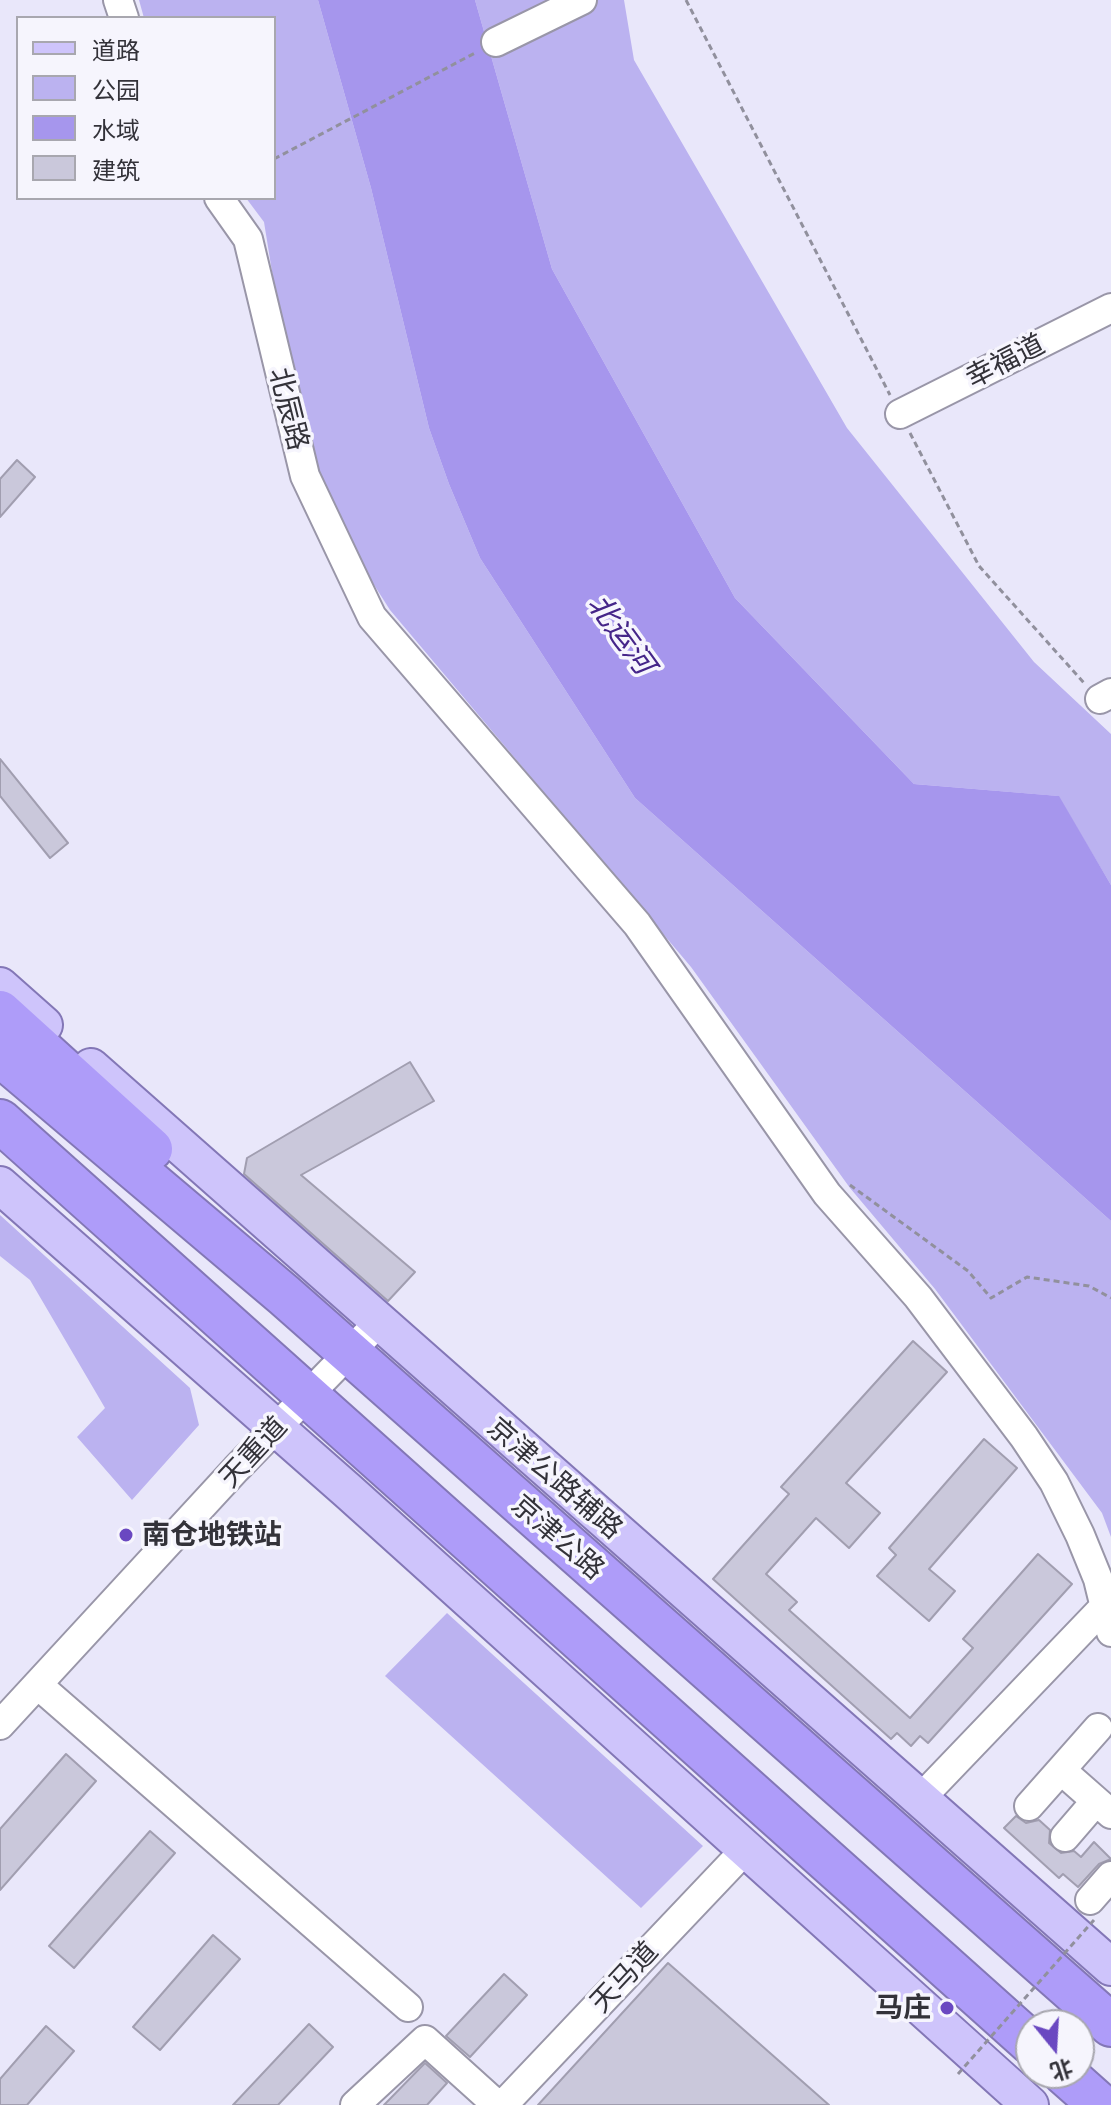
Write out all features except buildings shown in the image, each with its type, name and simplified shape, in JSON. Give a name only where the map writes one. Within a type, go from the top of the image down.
[{"type":"highway","points":[[0,1012],[85,1085],[165,1163],[284,1295]]},
{"type":"highway","name":"京津公路","points":[[0,1055],[284,1295],[1111,2025]]},
{"type":"highway","points":[[0,1121],[1015,2029]]},
{"type":"highway","points":[[1082,2089],[1100,2105]]},
{"type":"main road","name":"京津公路辅路","points":[[0,986],[1111,1967]]},
{"type":"main road","points":[[0,1185],[277,1428],[1030,2105]]},
{"type":"street","points":[[496,42],[582,0]]},
{"type":"street","name":"北辰路","points":[[220,200],[248,239],[305,476],[372,617],[637,924],[815,1177],[918,1297],[1024,1437],[1054,1482],[1080,1535],[1108,1619]]},
{"type":"street","name":"幸福道","points":[[900,414],[1111,308]]},
{"type":"street","name":"天重道","points":[[0,1725],[307,1394],[379,1322]]},
{"type":"street","points":[[919,1800],[1108,1619]]},
{"type":"street","points":[[38,1685],[408,2007]]},
{"type":"street","points":[[1029,1806],[1098,1728]]},
{"type":"street","points":[[1061,1770],[1104,1807],[1065,1837]]},
{"type":"street","name":"天马道","points":[[503,2105],[745,1850]]},
{"type":"street","points":[[1092,1910],[1111,1876]]},
{"type":"street","points":[[355,2105],[425,2040],[497,2105]]},
{"type":"path","points":[[686,0],[979,566],[1106,696]]},
{"type":"path","points":[[276,158],[496,42]]},
{"type":"path","points":[[815,1177],[853,1186],[968,1271],[991,1298],[1027,1277],[1089,1286],[1111,1298]]},
{"type":"path","points":[[958,2074],[1092,1910]]},
{"type":"green space","points":[[139,0],[318,0],[371,188],[429,428],[449,484],[480,558],[635,798],[1111,1221],[1111,1537],[1102,1513],[935,1289],[850,1188],[691,967],[390,610],[305,476],[264,222],[248,200],[276,200],[276,16],[143,16]]},
{"type":"green space","points":[[475,0],[624,0],[634,60],[847,428],[1034,662],[1111,734],[1111,885],[1058,796],[914,784],[735,598],[552,269]]},
{"type":"green space","points":[[0,1215],[190,1388],[199,1425],[132,1500],[77,1437],[105,1408],[30,1280],[0,1256]]},
{"type":"green space","points":[[447,1613],[703,1846],[641,1908],[385,1676]]},
{"type":"water","name":"北运河","points":[[318,0],[475,0],[552,269],[735,598],[914,784],[1059,796],[1111,885],[1111,1221],[635,798],[480,558],[449,484],[429,428],[371,188]]},
{"type":"place","name":"南仓地铁站","points":[[126,1535]]},
{"type":"place","name":"马庄","points":[[947,2008]]}]
